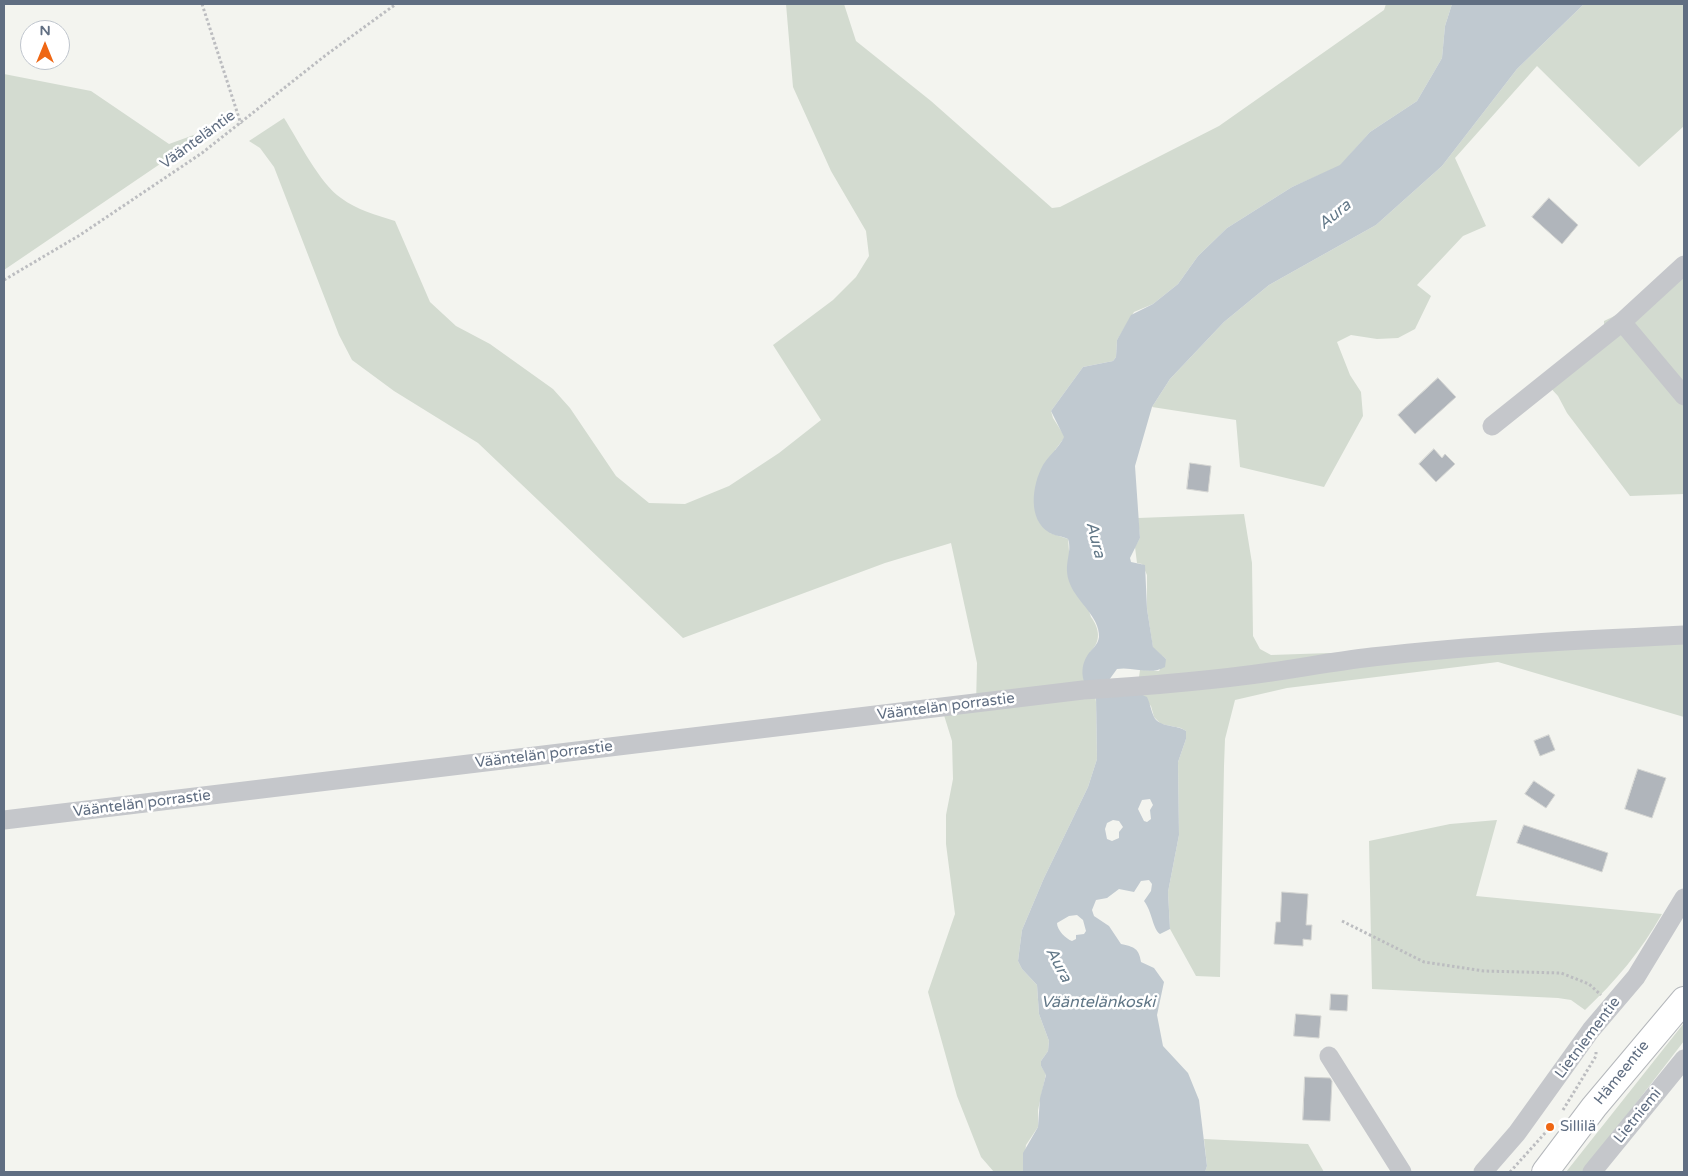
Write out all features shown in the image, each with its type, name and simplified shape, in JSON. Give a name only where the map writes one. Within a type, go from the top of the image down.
[{"type":"highway","name":"Hämeentie","points":[[1545,1172],[1594,1107],[1684,1000]]},
{"type":"street","points":[[1492,426],[1622,322],[1684,265]]},
{"type":"street","points":[[1622,322],[1684,396]]},
{"type":"street","name":"Vääntelän porrastie","points":[[4,820],[1084,690],[1149,686],[1272,672],[1314,664],[1500,644],[1684,635]]},
{"type":"street","name":"Lietniementie","points":[[1483,1172],[1517,1133],[1611,1004],[1636,977],[1684,898]]},
{"type":"street","points":[[1329,1056],[1402,1172]]},
{"type":"street","name":"Lietniemi","points":[[1592,1172],[1684,1059]]},
{"type":"path","points":[[202,4],[240,124]]},
{"type":"path","name":"Väänteläntie","points":[[4,280],[80,235],[240,124],[326,55],[396,4]]},
{"type":"path","points":[[1342,921],[1424,962],[1484,971],[1561,973],[1589,984],[1611,1004]]},
{"type":"path","points":[[1510,1172],[1546,1132]]},
{"type":"shaded area","points":[[786,4],[844,4],[856,41],[931,101],[1052,208],[1060,207],[1219,126],[1384,10],[1386,4],[1452,4],[1445,26],[1442,58],[1417,101],[1370,132],[1340,166],[1292,187],[1227,228],[1198,256],[1178,284],[1153,304],[1134,312],[1117,340],[1116,357],[1113,361],[1083,367],[1051,411],[1053,418],[1065,437],[1055,450],[1050,533],[1068,539],[1069,551],[1098,634],[1094,648],[1090,652],[1096,702],[1097,759],[1088,787],[1044,878],[1022,930],[1018,961],[1022,969],[1037,985],[1039,1014],[1049,1041],[1048,1051],[1041,1061],[1041,1066],[1046,1074],[1038,1110],[1038,1127],[1026,1145],[1023,1172],[994,1172],[981,1157],[957,1096],[928,992],[955,914],[946,844],[946,815],[953,779],[952,741],[943,712],[976,705],[977,663],[951,543],[885,563],[683,638],[478,443],[394,391],[352,360],[339,335],[274,167],[260,148],[249,141],[284,118],[317,172],[333,191],[360,209],[395,221],[430,302],[456,326],[490,344],[553,389],[570,408],[616,476],[649,503],[685,504],[729,486],[779,453],[821,420],[773,345],[833,300],[856,277],[869,256],[866,231],[831,171],[793,87]]},
{"type":"shaded area","points":[[1584,4],[1684,4],[1684,126],[1639,167],[1537,66],[1455,158],[1486,226],[1463,236],[1417,285],[1431,296],[1415,329],[1398,338],[1377,339],[1351,335],[1337,342],[1350,375],[1361,392],[1363,416],[1324,487],[1240,467],[1236,420],[1152,407],[1170,379],[1224,322],[1269,285],[1376,225],[1442,166],[1517,69]]},
{"type":"shaded area","points":[[4,74],[91,91],[169,144],[213,128],[4,270]]},
{"type":"shaded area","points":[[1684,277],[1684,494],[1630,496],[1567,413],[1558,396],[1545,382],[1604,329],[1604,321],[1671,289]]},
{"type":"shaded area","points":[[1244,514],[1252,563],[1253,636],[1260,649],[1271,655],[1684,641],[1684,717],[1498,662],[1287,688],[1235,700],[1225,739],[1220,977],[1196,976],[1170,929],[1168,892],[1179,835],[1178,762],[1186,739],[1186,731],[1181,728],[1161,724],[1154,717],[1151,706],[1137,692],[1140,670],[1159,671],[1166,659],[1153,648],[1147,609],[1147,575],[1142,564],[1137,563],[1135,547],[1140,538],[1138,518]]},
{"type":"shaded area","points":[[1497,820],[1476,896],[1662,914],[1636,953],[1617,977],[1585,1010],[1571,1000],[1558,998],[1372,989],[1369,841],[1450,824]]},
{"type":"shaded area","points":[[1684,1023],[1684,1041],[1583,1172],[1566,1172]]},
{"type":"shaded area","points":[[1204,1139],[1308,1144],[1324,1172],[1205,1172],[1207,1166]]},
{"type":"water","points":[[1452,4],[1584,4],[1517,69],[1442,166],[1376,225],[1269,285],[1224,322],[1170,379],[1152,407],[1135,466],[1140,538],[1130,558],[1131,562],[1145,565],[1147,609],[1153,647],[1166,659],[1165,667],[1159,670],[1117,669],[1109,680],[1147,697],[1154,717],[1160,723],[1186,731],[1186,739],[1178,762],[1179,835],[1168,892],[1170,929],[1160,934],[1158,932],[1144,901],[1151,891],[1152,884],[1149,880],[1141,881],[1134,892],[1119,889],[1107,898],[1096,900],[1092,910],[1094,916],[1109,926],[1121,944],[1135,949],[1139,954],[1141,962],[1154,968],[1164,982],[1157,1015],[1163,1046],[1188,1073],[1199,1100],[1207,1166],[1205,1172],[1023,1172],[1023,1153],[1038,1127],[1040,1098],[1046,1075],[1041,1066],[1041,1061],[1048,1051],[1049,1041],[1039,1014],[1037,985],[1022,969],[1018,961],[1022,930],[1044,878],[1088,787],[1097,759],[1096,697],[1085,684],[1082,673],[1084,662],[1098,640],[1098,630],[1092,616],[1070,584],[1067,570],[1068,539],[1052,534],[1043,527],[1035,511],[1034,492],[1039,473],[1045,461],[1064,437],[1051,411],[1083,367],[1113,361],[1116,357],[1117,340],[1131,315],[1153,304],[1178,284],[1198,256],[1227,228],[1292,187],[1340,165],[1370,132],[1417,101],[1442,58],[1445,26]],"holes":[[[1150,799],[1153,805],[1150,810],[1151,819],[1147,822],[1144,821],[1138,809],[1142,800]],[[1113,820],[1119,821],[1123,827],[1119,832],[1119,838],[1112,841],[1107,839],[1105,829],[1107,823]],[[1077,915],[1083,920],[1086,931],[1084,934],[1076,935],[1076,939],[1072,941],[1062,934],[1057,923],[1069,916]]]},
{"type":"building","points":[[1549,198],[1578,225],[1562,244],[1532,217]]},
{"type":"building","points":[[1438,378],[1456,397],[1415,434],[1398,415]]},
{"type":"building","points":[[1434,449],[1442,458],[1445,454],[1455,464],[1436,482],[1419,464]]},
{"type":"building","points":[[1190,463],[1211,466],[1208,492],[1187,489]]},
{"type":"building","points":[[1549,735],[1555,750],[1540,756],[1534,741]]},
{"type":"building","points":[[1638,769],[1666,778],[1652,818],[1625,809]]},
{"type":"building","points":[[1534,781],[1555,795],[1546,808],[1525,794]]},
{"type":"building","points":[[1524,825],[1608,853],[1602,872],[1517,843]]},
{"type":"building","points":[[1282,892],[1308,894],[1306,925],[1312,925],[1311,940],[1303,939],[1303,946],[1274,944],[1276,922],[1280,922]]},
{"type":"building","points":[[1331,994],[1348,995],[1347,1011],[1330,1010]]},
{"type":"building","points":[[1296,1014],[1321,1016],[1319,1038],[1294,1036]]},
{"type":"building","points":[[1305,1077],[1330,1078],[1332,1081],[1330,1121],[1303,1120]]},
{"type":"place","name":"Sillilä","points":[[1550,1127]]},
{"type":"water label","name":"Aura","points":[[1335,215]]},
{"type":"water label","name":"Aura","points":[[1095,540]]},
{"type":"water label","name":"Aura","points":[[1058,965]]},
{"type":"water label","name":"Vääntelänkoski","points":[[1098,1003]]}]
